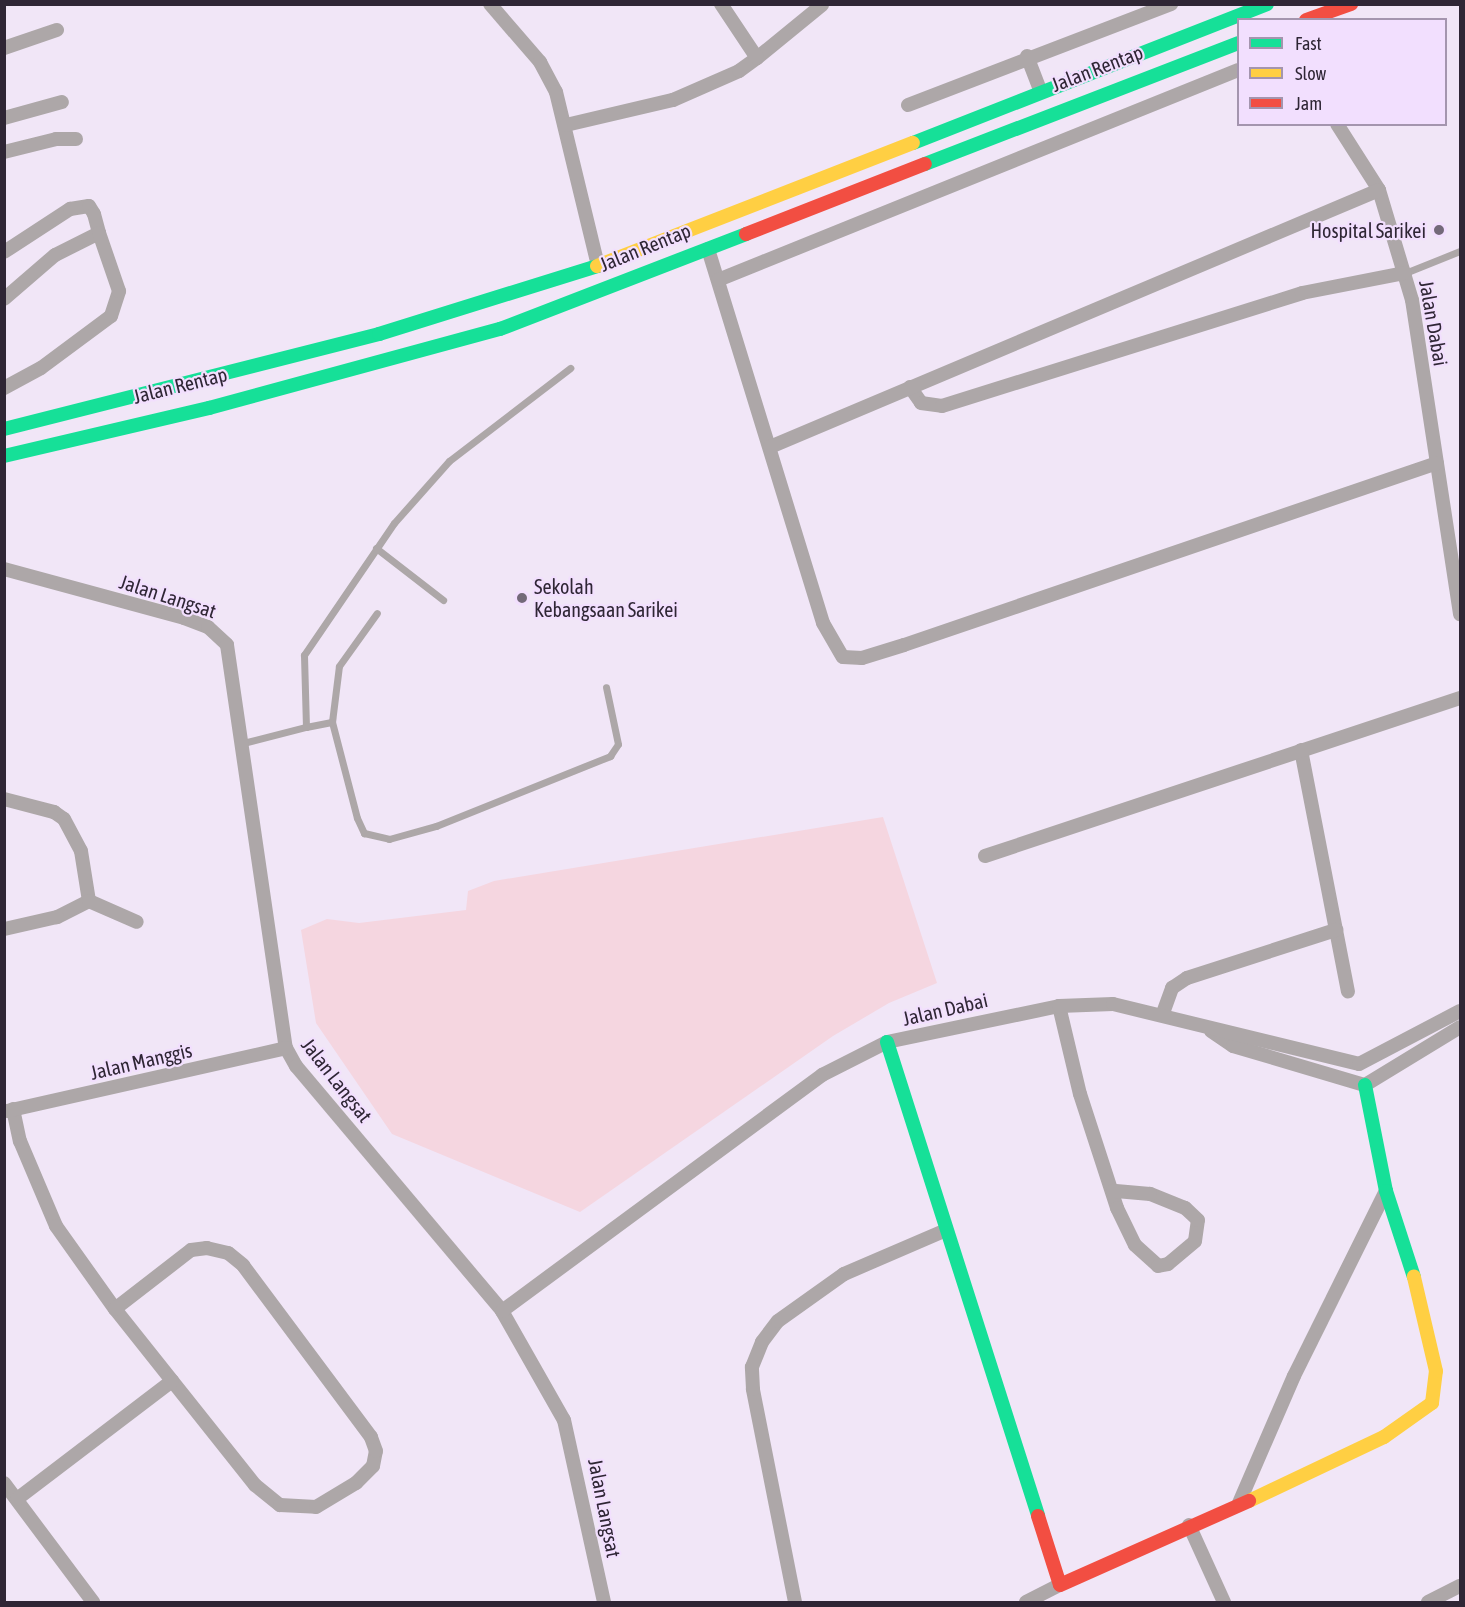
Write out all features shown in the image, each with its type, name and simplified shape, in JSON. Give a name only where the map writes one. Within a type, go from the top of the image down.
[{"type":"main road","name":"Jalan Rentap","points":[[4,429],[379,334],[598,266],[1239,9],[1267,4]]},
{"type":"main road","points":[[1312,18],[1351,4]]},
{"type":"main road","name":"Jalan Rentap","points":[[4,456],[209,408],[500,329],[1237,44]]},
{"type":"main road","points":[[887,1042],[944,1231],[1060,1585],[1374,1442],[1432,1403],[1436,1371],[1413,1273],[1386,1191],[1365,1085]]},
{"type":"street","points":[[490,4],[540,62],[566,125],[598,266]]},
{"type":"street","points":[[721,4],[757,58]]},
{"type":"street","points":[[908,105],[1027,56],[1171,4]]},
{"type":"street","points":[[566,125],[674,100],[729,76],[757,58],[822,5]]},
{"type":"street","points":[[4,48],[57,30]]},
{"type":"street","points":[[1027,56],[1040,90]]},
{"type":"street","points":[[718,280],[1237,71]]},
{"type":"street","points":[[4,118],[62,102]]},
{"type":"street","name":"Jalan Dabai","points":[[1338,126],[1379,190],[1405,273],[1461,614]]},
{"type":"street","points":[[4,152],[56,139],[76,140]]},
{"type":"street","points":[[770,447],[1379,190]]},
{"type":"street","points":[[4,252],[47,220],[81,206],[89,206],[119,291],[111,316],[41,368],[4,388]]},
{"type":"street","points":[[4,299],[55,255],[99,233]]},
{"type":"street","points":[[708,249],[833,647],[843,657],[862,658],[1437,463]]},
{"type":"street","points":[[910,387],[921,403],[942,406],[1302,293],[1405,273]]},
{"type":"street","name":"Jalan Langsat","points":[[4,569],[184,618],[220,635],[232,660],[286,1048],[296,1066],[502,1311],[564,1420],[604,1602]]},
{"type":"street","points":[[985,856],[1461,698]]},
{"type":"street","points":[[1301,750],[1348,991]]},
{"type":"street","points":[[4,799],[54,812],[64,819],[81,851],[89,901]]},
{"type":"street","points":[[89,901],[137,922]]},
{"type":"street","points":[[4,929],[67,914],[89,901]]},
{"type":"street","points":[[1163,1013],[1172,988],[1187,978],[1336,930]]},
{"type":"street","name":"Jalan Dabai","points":[[502,1311],[822,1075],[887,1042],[1059,1006],[1113,1004],[1163,1013],[1209,1030],[1234,1031],[1359,1064],[1461,1011]]},
{"type":"street","points":[[1059,1006],[1080,1094],[1113,1191],[1135,1245],[1158,1266],[1168,1264],[1195,1240],[1198,1220],[1185,1208],[1150,1194],[1113,1191]]},
{"type":"street","points":[[1209,1030],[1233,1046],[1365,1085],[1461,1027]]},
{"type":"street","name":"Jalan Manggis","points":[[9,1110],[286,1048]]},
{"type":"street","points":[[9,1110],[56,1226],[115,1309],[255,1485],[280,1505],[316,1507],[356,1483],[373,1466],[376,1451],[371,1437],[243,1265],[228,1254],[207,1248],[191,1250],[115,1309]]},
{"type":"street","points":[[1239,1503],[1294,1376],[1386,1191]]},
{"type":"street","points":[[795,1602],[753,1389],[753,1367],[762,1342],[778,1321],[844,1274],[944,1231]]},
{"type":"street","points":[[17,1499],[172,1381]]},
{"type":"street","points":[[4,1483],[93,1602]]},
{"type":"street","points":[[1189,1525],[1224,1602]]},
{"type":"street","points":[[1026,1602],[1060,1585]]},
{"type":"street","points":[[1428,1602],[1461,1586]]},
{"type":"lane","points":[[1405,273],[1461,251]]},
{"type":"lane","points":[[306,727],[304,655],[420,489],[449,461],[570,368]]},
{"type":"lane","points":[[376,549],[443,600]]},
{"type":"lane","points":[[376,613],[339,666],[332,722],[357,818],[364,833],[389,839],[436,826],[610,756],[618,744],[606,687]]},
{"type":"lane","points":[[243,743],[332,722]]},
{"type":"shaded area","points":[[883,817],[937,983],[889,1003],[833,1036],[580,1212],[392,1134],[316,1023],[301,930],[327,919],[359,923],[466,910],[468,891],[494,881]]},
{"type":"traffic: fast","points":[[913,143],[1267,4]]},
{"type":"traffic: fast","points":[[925,164],[1237,43]]},
{"type":"traffic: fast","points":[[4,456],[209,408],[500,329],[746,234]]},
{"type":"traffic: fast","points":[[4,429],[379,334],[597,266]]},
{"type":"traffic: fast","points":[[887,1042],[1038,1516]]},
{"type":"traffic: fast","points":[[1365,1085],[1386,1191],[1414,1277]]},
{"type":"traffic: slow","points":[[597,266],[913,143]]},
{"type":"traffic: slow","points":[[1249,1501],[1384,1437],[1432,1403],[1436,1371],[1414,1277]]},
{"type":"traffic: jam","points":[[1312,18],[1351,4]]},
{"type":"traffic: jam","points":[[746,234],[925,164]]},
{"type":"traffic: jam","points":[[1038,1516],[1060,1585],[1249,1501]]},
{"type":"place","name":"Hospital Sarikei","points":[[1439,230]]},
{"type":"place","name":"Sekolah Kebangsaan Sarikei","points":[[522,598]]}]
